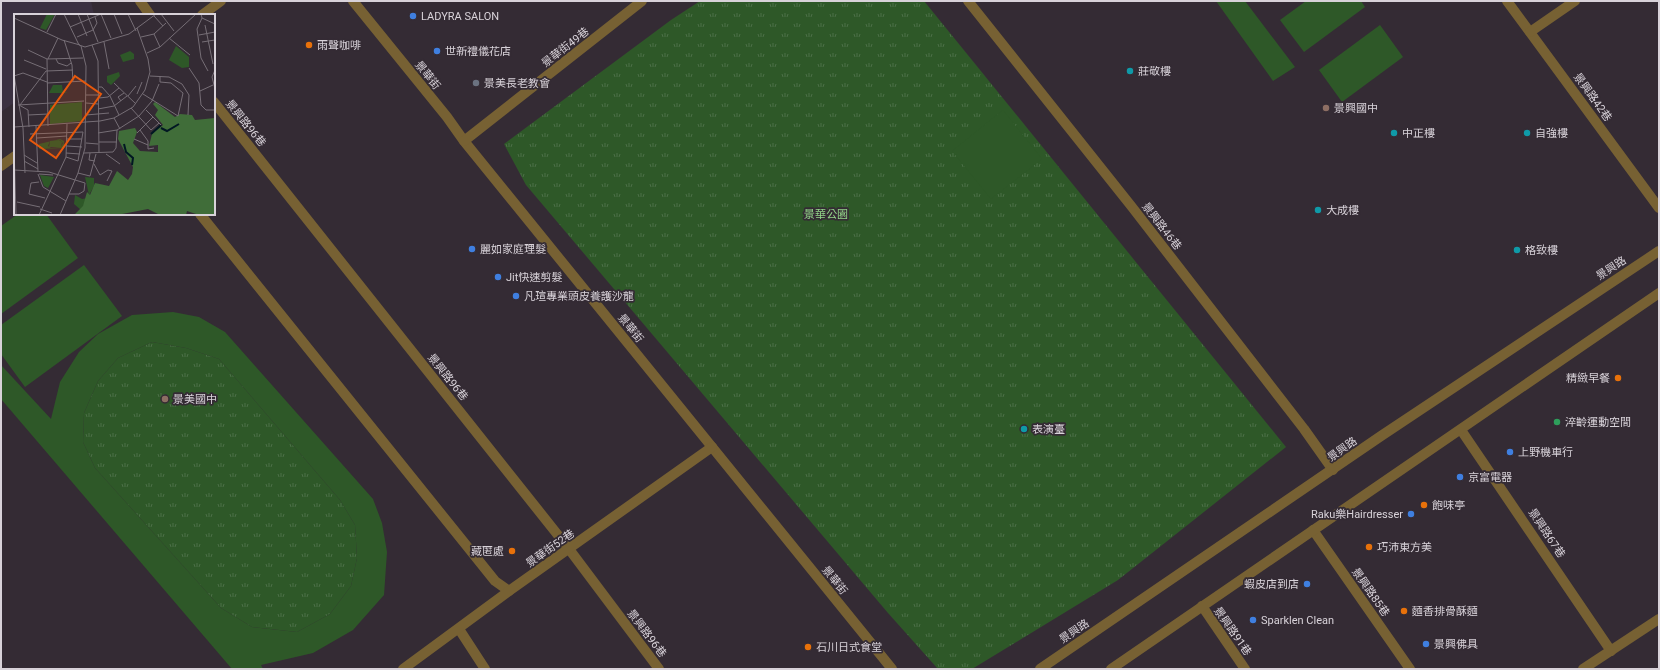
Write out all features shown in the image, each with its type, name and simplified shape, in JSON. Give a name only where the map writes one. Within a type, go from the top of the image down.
[{"type":"street","points":[[140,1],[149,14]]},
{"type":"street","points":[[203,14],[221,1]]},
{"type":"street","name":"景華街","points":[[353,1],[892,669]]},
{"type":"street","name":"景華街49巷","points":[[464,140],[642,1]]},
{"type":"street","name":"景興路46巷","points":[[968,1],[1132,207],[1299,422],[1333,470]]},
{"type":"street","name":"景興路42巷","points":[[1507,1],[1659,208]]},
{"type":"street","points":[[1530,32],[1575,1]]},
{"type":"street","name":"景興路96巷","points":[[215,103],[569,549],[659,669]]},
{"type":"street","points":[[1,166],[14,157]]},
{"type":"street","points":[[201,215],[495,581],[509,592]]},
{"type":"street","name":"景興路","points":[[1040,669],[1382,436],[1659,251]]},
{"type":"street","points":[[1111,669],[1659,293]]},
{"type":"street","name":"景興路67巷","points":[[1461,430],[1611,651]]},
{"type":"street","name":"景華街52巷","points":[[403,669],[712,447]]},
{"type":"street","name":"景興路85巷","points":[[1313,530],[1410,669]]},
{"type":"street","name":"景興路91巷","points":[[1202,606],[1245,669]]},
{"type":"street","points":[[1583,669],[1659,619]]},
{"type":"street","points":[[459,629],[485,669]]},
{"type":"shaded area","points":[[1,1],[91,1],[94,14],[14,14],[14,103],[1,112]]},
{"type":"green space","name":"景華公園","points":[[700,1],[924,1],[1286,447],[1118,580],[972,669],[938,669],[888,613],[526,185],[504,144],[671,20]]},
{"type":"green space","points":[[1216,1],[1245,1],[1295,67],[1273,81]]},
{"type":"green space","points":[[1306,1],[1361,1],[1365,7],[1304,52],[1280,20]]},
{"type":"green space","points":[[1380,25],[1403,57],[1342,102],[1319,70]]},
{"type":"green space","points":[[1003,110],[1042,159],[991,199],[952,151]]},
{"type":"green space","points":[[17,215],[47,215],[78,258],[1,314],[1,226]]},
{"type":"green space","points":[[84,265],[122,316],[25,387],[1,354],[1,325]]},
{"type":"green space","points":[[173,312],[199,317],[225,332],[373,499],[382,523],[387,552],[384,595],[353,630],[313,653],[261,665],[263,669],[232,669],[1,399],[1,365],[51,419],[60,382],[79,352],[98,334],[132,315]],"holes":[[[152,342],[186,348],[219,359],[340,500],[355,525],[357,558],[351,586],[330,614],[297,632],[252,627],[221,608],[95,468],[83,442],[84,413],[98,381],[118,358]]]},
{"type":"green space","points":[[152,342],[186,348],[219,359],[340,500],[355,525],[357,558],[351,586],[330,614],[297,632],[252,627],[221,608],[95,468],[83,442],[84,413],[98,381],[118,358]]},
{"type":"place","name":"LADYRA SALON","points":[[413,16]]},
{"type":"place","name":"雨聲咖啡","points":[[309,45]]},
{"type":"place","name":"世新禮儀花店","points":[[437,51]]},
{"type":"place","name":"莊敬樓","points":[[1130,71]]},
{"type":"place","name":"景美長老教會","points":[[476,83]]},
{"type":"place","name":"景興國中","points":[[1326,108]]},
{"type":"place","name":"中正樓","points":[[1394,133]]},
{"type":"place","name":"自強樓","points":[[1527,133]]},
{"type":"place","name":"大成樓","points":[[1318,210]]},
{"type":"place","name":"麗如家庭理髮","points":[[472,249]]},
{"type":"place","name":"格致樓","points":[[1517,250]]},
{"type":"place","name":"Jit快速剪髮","points":[[498,277]]},
{"type":"place","name":"凡瑄專業頭皮養護沙龍","points":[[516,296]]},
{"type":"place","name":"精緻早餐","points":[[1618,378]]},
{"type":"place","name":"景美國中","points":[[165,399]]},
{"type":"place","name":"淬齡運動空間","points":[[1557,422]]},
{"type":"place","name":"表演臺","points":[[1024,429]]},
{"type":"place","name":"上野機車行","points":[[1510,452]]},
{"type":"place","name":"京富電器","points":[[1460,477]]},
{"type":"place","name":"飽味亭","points":[[1424,505]]},
{"type":"place","name":"Raku樂Hairdresser","points":[[1411,514]]},
{"type":"place","name":"巧沛東方美","points":[[1369,547]]},
{"type":"place","name":"藏匿處","points":[[512,551]]},
{"type":"place","name":"蝦皮店到店","points":[[1307,584]]},
{"type":"place","name":"麵香排骨酥麵","points":[[1404,611]]},
{"type":"place","name":"Sparklen Clean","points":[[1253,620]]},
{"type":"place","name":"景興佛具","points":[[1426,644]]},
{"type":"place","name":"石川日式食堂","points":[[808,647]]}]
